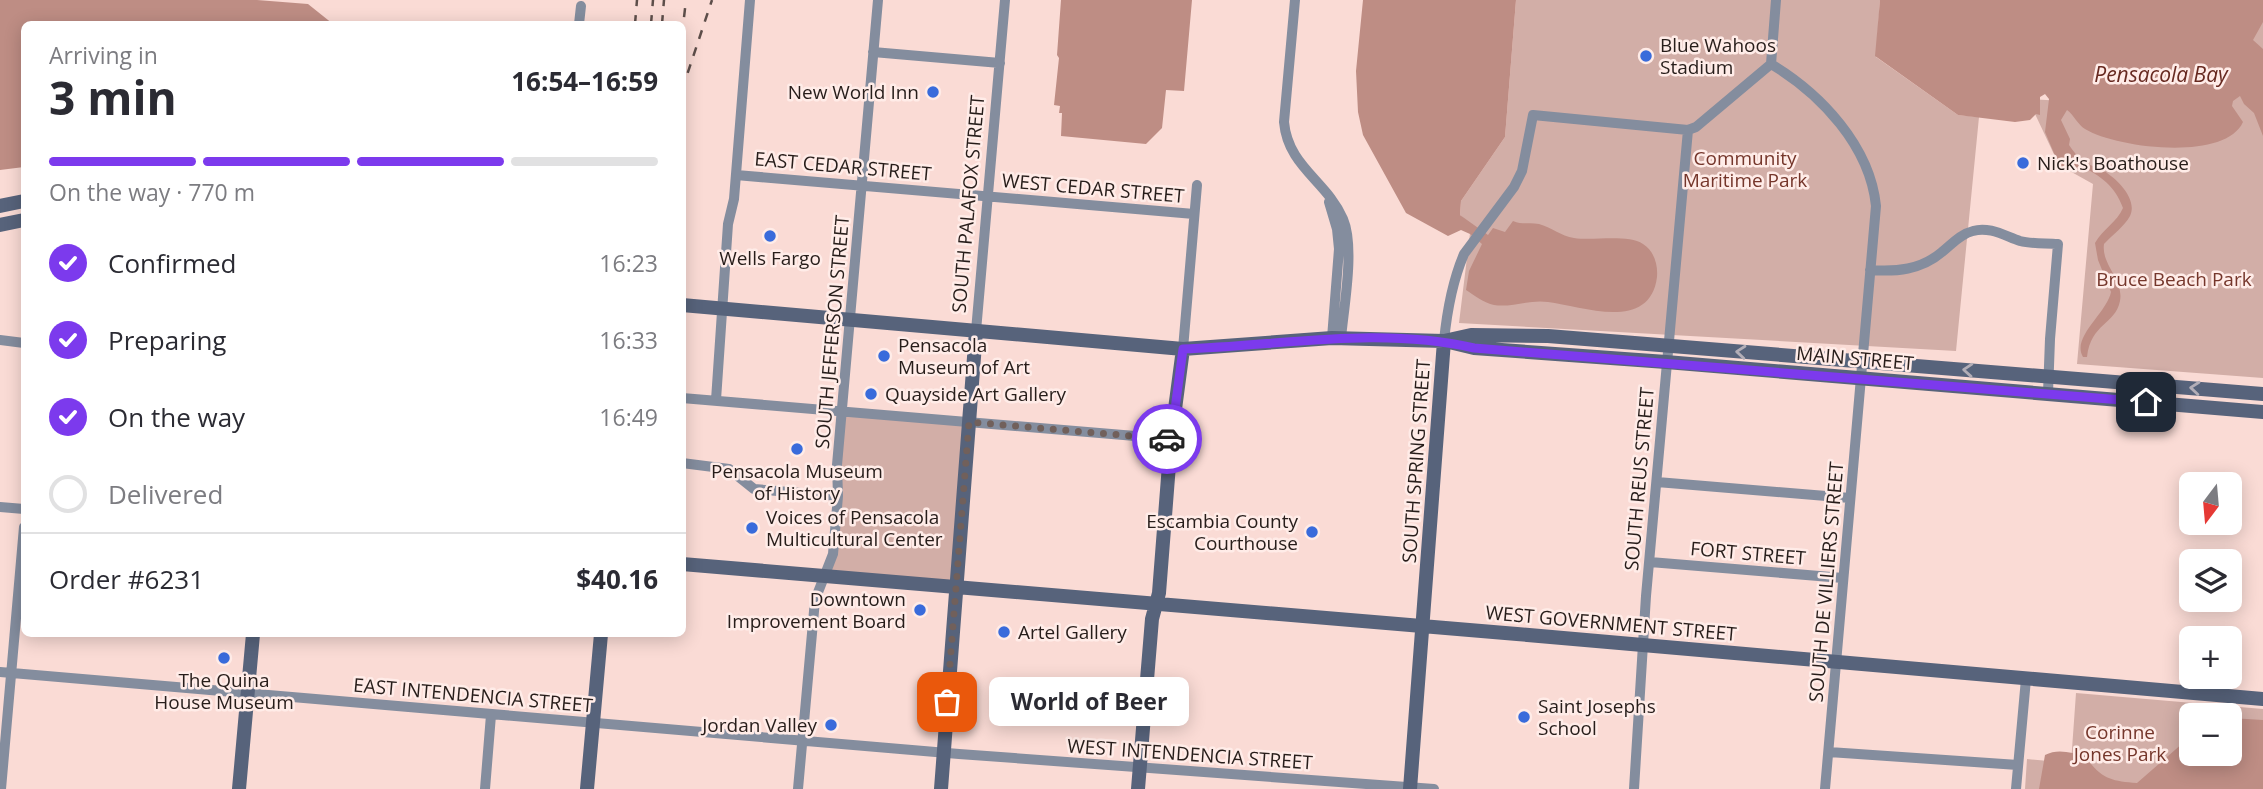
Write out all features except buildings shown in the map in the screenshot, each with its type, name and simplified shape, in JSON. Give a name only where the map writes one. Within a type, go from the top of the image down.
[{"type":"main road","points":[[0,205],[21,202]]},
{"type":"main road","points":[[0,225],[21,221]]},
{"type":"main road","points":[[686,305],[1183,349],[1336,338],[1444,341],[1471,335],[1548,336],[2263,394]]},
{"type":"main road","name":"SOUTH PALAFOX STREET","points":[[941,789],[976,331]]},
{"type":"main road","name":"MAIN STREET","points":[[1444,341],[1474,348],[2263,412]]},
{"type":"main road","name":"SOUTH SPRING STREET","points":[[1410,788],[1444,341]]},
{"type":"main road","points":[[1138,789],[1152,619],[1159,593],[1171,439],[1183,349]]},
{"type":"main road","name":"WEST GOVERNMENT STREET","points":[[686,564],[2263,699]]},
{"type":"main road","points":[[239,789],[253,637]]},
{"type":"main road","points":[[587,789],[601,637]]},
{"type":"street","points":[[716,400],[728,223],[736,175],[750,0]]},
{"type":"street","name":"SOUTH JEFFERSON STREET","points":[[798,789],[815,600],[833,554],[838,496],[837,465],[878,0]]},
{"type":"street","name":"SOUTH PALAFOX STREET","points":[[976,331],[1005,0]]},
{"type":"street","points":[[1295,0],[1285,135],[1294,156],[1341,215],[1343,255],[1336,338]]},
{"type":"street","points":[[1688,130],[1696,127],[1771,64],[1776,0]]},
{"type":"street","points":[[579,21],[581,6]]},
{"type":"street","points":[[873,52],[1000,63]]},
{"type":"street","name":"SOUTH DE VILLIERS STREET","points":[[1771,64],[1811,92],[1863,156],[1875,191],[1876,206],[1825,789]]},
{"type":"street","name":"SOUTH SPRING STREET","points":[[1444,341],[1447,311],[1464,254],[1514,187],[1530,142],[1533,116],[1688,130]]},
{"type":"street","name":"SOUTH REUS STREET","points":[[1634,789],[1666,362],[1688,130]]},
{"type":"street","name":"EAST CEDAR STREET","points":[[736,175],[988,196]]},
{"type":"street","points":[[1183,349],[1197,185]]},
{"type":"street","name":"WEST CEDAR STREET","points":[[988,196],[1194,214]]},
{"type":"street","points":[[1870,270],[1893,272],[1922,264],[1973,230],[1997,232],[2022,241],[2058,244],[2048,393]]},
{"type":"street","points":[[0,340],[21,343]]},
{"type":"street","points":[[686,398],[1171,439]]},
{"type":"street","points":[[686,463],[724,467],[754,489],[838,496]]},
{"type":"street","points":[[1657,482],[1850,498]]},
{"type":"street","points":[[0,507],[21,509]]},
{"type":"street","points":[[1,789],[6,672],[21,551]]},
{"type":"street","name":"FORT STREET","points":[[1650,562],[1843,578]]},
{"type":"street","name":"EAST INTENDENCIA STREET","points":[[6,672],[943,752]]},
{"type":"street","points":[[2016,789],[2025,679]]},
{"type":"street","points":[[485,789],[491,715]]},
{"type":"street","name":"WEST INTENDENCIA STREET","points":[[943,752],[1434,789]]},
{"type":"street","points":[[1829,752],[2018,765]]},
{"type":"green space","name":"Community Maritime Park","points":[[1516,0],[1880,0],[1876,57],[1958,115],[1979,117],[1956,351],[1459,323],[1471,225],[1460,215],[1461,201],[1505,137]]},
{"type":"green space","name":"Bruce Beach Park","points":[[2263,0],[2263,378],[2077,364],[2093,184],[2059,165],[2028,99],[2084,102]]},
{"type":"green space","points":[[843,411],[969,422],[955,587],[824,576],[833,554]]},
{"type":"green space","name":"Corinne Jones Park","points":[[2076,693],[2193,703],[2179,703],[2179,766],[2242,766],[2242,707],[2263,709],[2263,789],[2025,789],[2027,759],[2071,763]]},
{"type":"water","points":[[0,0],[257,0],[308,4],[329,21],[21,21],[21,167],[0,170]]},
{"type":"water","points":[[1061,0],[1192,0],[1184,91],[1166,90],[1162,128],[1146,144],[1061,136],[1062,113],[1059,113],[1060,106],[1054,105]]},
{"type":"water","points":[[1363,0],[1516,0],[1505,137],[1461,201],[1460,215],[1488,235],[1493,228],[1505,232],[1513,221],[1539,224],[1574,238],[1620,238],[1637,241],[1653,254],[1657,272],[1652,294],[1642,305],[1628,311],[1612,312],[1541,301],[1500,306],[1487,303],[1466,290],[1469,271],[1482,244],[1461,230],[1448,236],[1406,213],[1363,135],[1358,112],[1356,71]]},
{"type":"water","name":"Pensacola Bay","points":[[1880,0],[2263,0],[2263,22],[2253,40],[2263,49],[2263,136],[2254,113],[2240,96],[2233,101],[2232,106],[2243,122],[2232,135],[2215,143],[2193,147],[2169,148],[2120,142],[2083,127],[2067,110],[2061,120],[2070,139],[2069,145],[2076,154],[2084,162],[2115,179],[2129,196],[2132,210],[2128,220],[2104,244],[2106,259],[2119,286],[2120,301],[2113,315],[2093,337],[2087,357],[2083,357],[2082,341],[2111,292],[2098,260],[2095,243],[2123,208],[2116,194],[2101,178],[2081,166],[2064,171],[2059,165],[2045,132],[2049,99],[2045,94],[2040,97],[2040,115],[2036,114],[2030,120],[2015,122],[1958,115],[1875,56]]},
{"type":"water","points":[[2242,719],[2263,720],[2263,789],[2039,789],[2045,755],[2055,752],[2085,756],[2096,770],[2107,777],[2137,783],[2179,746],[2179,766],[2242,766]]},
{"type":"railway","points":[[635,21],[637,0]]},
{"type":"railway","points":[[651,21],[653,0]]},
{"type":"railway","points":[[662,21],[664,0]]},
{"type":"railway","points":[[684,21],[686,0]]},
{"type":"railway","points":[[686,78],[712,0]]},
{"type":"way so far","points":[[947,702],[969,422],[1167,439]]},
{"type":"place","name":"Blue Wahoos Stadium","points":[[1646,56]]},
{"type":"place","name":"New World Inn","points":[[933,92]]},
{"type":"place","name":"Nick's Boathouse","points":[[2023,163]]},
{"type":"place","name":"Wells Fargo","points":[[770,236]]},
{"type":"place","name":"Pensacola Museum of Art","points":[[884,356]]},
{"type":"place","name":"Quayside Art Gallery","points":[[871,394]]},
{"type":"place","name":"Pensacola Museum of History","points":[[797,449]]},
{"type":"place","name":"Voices of Pensacola Multicultural Center","points":[[752,528]]},
{"type":"place","name":"Escambia County Courthouse","points":[[1312,532]]},
{"type":"place","name":"Downtown Improvement Board","points":[[920,610]]},
{"type":"place","name":"Artel Gallery","points":[[1004,632]]},
{"type":"place","name":"The Quina House Museum","points":[[224,658]]},
{"type":"place","name":"World of Beer","points":[[947,702]]},
{"type":"place","name":"Saint Josephs School","points":[[1524,717]]},
{"type":"place","name":"Jordan Valley","points":[[831,725]]},
{"type":"route","points":[[1167,439],[1171,439],[1183,349],[1332,338],[1444,341],[1474,348],[2146,402]]}]
